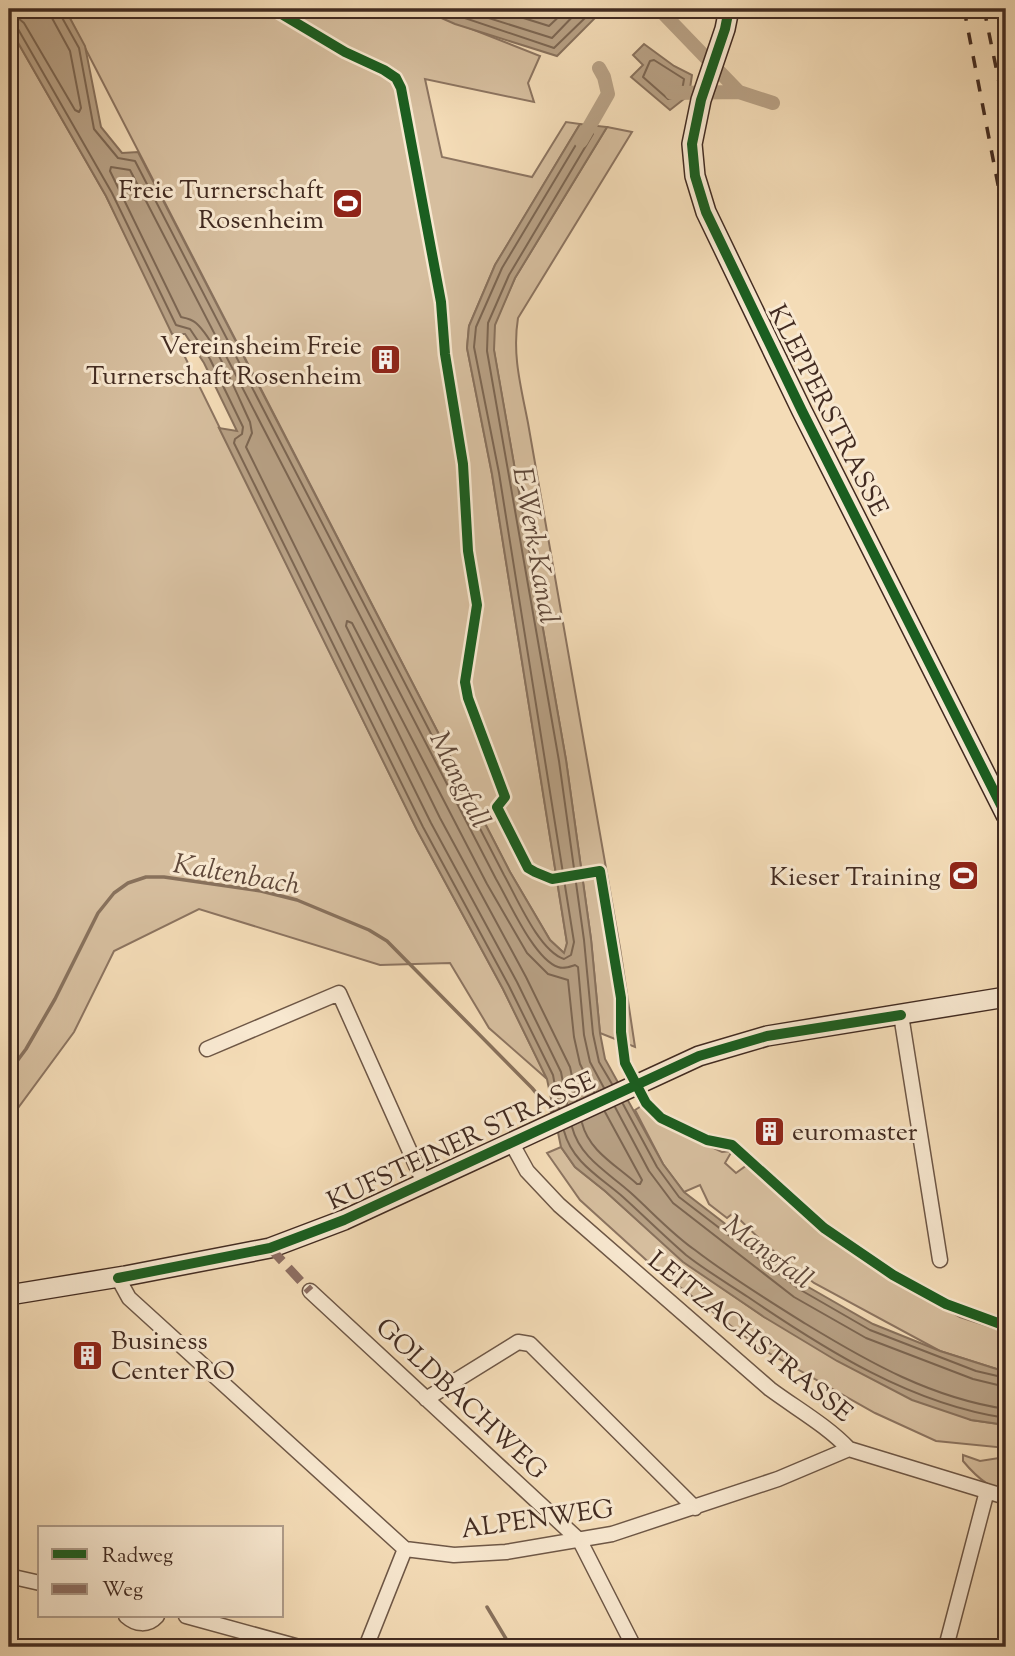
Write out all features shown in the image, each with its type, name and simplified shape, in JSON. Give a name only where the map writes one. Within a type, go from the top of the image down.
[{"type":"main road","name":"KLEPPERSTRASSE","points":[[729,9],[701,100],[692,144],[695,176],[706,212],[802,411],[1006,815]]},
{"type":"main road","name":"KUFSTEINER STRASSE","points":[[9,1294],[118,1278],[270,1248],[344,1220],[699,1056],[767,1036],[1006,998]]},
{"type":"street","points":[[207,1049],[339,993],[424,1183]]},
{"type":"street","points":[[901,1015],[940,1260]]},
{"type":"street","name":"LEITZACHSTRASSE","points":[[520,1138],[527,1171],[559,1205],[770,1390],[830,1430],[849,1449],[1006,1497]]},
{"type":"street","points":[[118,1278],[129,1298],[405,1549],[366,1647]]},
{"type":"street","name":"GOLDBACHWEG","points":[[310,1290],[580,1541]]},
{"type":"street","points":[[426,1399],[518,1342],[530,1344],[695,1508]]},
{"type":"street","name":"ALPENWEG","points":[[405,1549],[454,1555],[506,1552],[612,1534],[778,1479],[849,1449]]},
{"type":"street","points":[[946,1647],[987,1491]]},
{"type":"street","points":[[580,1541],[634,1647]]},
{"type":"street","points":[[9,1576],[38,1583]]},
{"type":"street","points":[[130,1618],[141,1623],[154,1618]]},
{"type":"street","points":[[193,1618],[299,1647]]},
{"type":"shaded area","points":[[65,9],[421,9],[540,56],[528,83],[534,102],[425,79],[442,157],[532,177],[566,122],[580,124],[495,265],[469,326],[467,348],[492,474],[567,943],[565,954],[550,940],[510,872]]},
{"type":"shaded area","points":[[9,27],[106,196],[417,830],[503,989],[547,1079],[489,1028],[450,963],[380,965],[199,909],[114,951],[74,1032],[9,1118]]},
{"type":"shaded area","points":[[607,127],[632,132],[518,318],[516,345],[520,384],[620,948],[635,1047],[600,1033],[591,939],[566,760],[494,351],[494,325],[515,278]]},
{"type":"shaded area","points":[[643,1105],[664,1125],[722,1152],[732,1151],[725,1163],[736,1173],[747,1165],[822,1232],[868,1264],[960,1317],[1006,1332],[1006,1372],[940,1351],[814,1283],[765,1244],[733,1213],[727,1218],[709,1204],[700,1185],[684,1192],[663,1164],[635,1110]]},
{"type":"shaded area","points":[[561,1147],[575,1167],[683,1261],[764,1317],[971,1420],[1006,1425],[1006,1448],[936,1441],[875,1413],[760,1348],[655,1268],[580,1200],[547,1153]]},
{"type":"shaded area","points":[[963,1455],[980,1461],[999,1458],[1006,1460],[1006,1490],[982,1480],[963,1461]]},
{"type":"water","name":"Mangfall","points":[[9,9],[65,9],[85,46],[101,127],[122,153],[138,152],[510,872],[550,940],[564,953],[567,943],[492,474],[467,348],[469,326],[495,265],[580,124],[607,127],[515,278],[495,325],[494,350],[566,760],[605,1059],[663,1164],[684,1192],[803,1284],[873,1324],[940,1351],[1006,1372],[1006,1425],[971,1420],[912,1400],[837,1361],[764,1317],[683,1262],[575,1167],[561,1147],[547,1079],[503,989],[417,830],[219,428],[237,431],[204,363],[185,334],[172,334],[106,196],[9,27]]},
{"type":"water","points":[[421,9],[592,9],[599,14],[557,56],[455,24]]},
{"type":"water","points":[[644,44],[674,66],[692,75],[689,95],[670,110],[631,77],[643,65],[633,55]]},
{"type":"waterway","points":[[659,9],[739,92],[773,103]]},
{"type":"waterway","name":"E-Werk-Kanal","points":[[581,141],[608,94],[599,68]]},
{"type":"waterway","points":[[672,93],[739,92]]},
{"type":"waterway","name":"Kaltenbach","points":[[9,1072],[26,1049],[55,999],[98,913],[114,893],[128,883],[146,877],[164,877],[261,891],[297,900],[369,930],[387,941],[532,1088],[553,1113]]},
{"type":"waterway","points":[[487,1607],[511,1647]]},
{"type":"railway","points":[[964,9],[1006,226]]},
{"type":"railway","points":[[984,9],[1006,116]]},
{"type":"marked path","points":[[270,1248],[310,1291]]},
{"type":"cycle path","points":[[273,9],[345,52],[384,70],[396,78],[401,88],[441,302],[445,354],[463,464],[468,551],[477,605],[465,682],[468,698],[505,797],[497,807],[528,868],[552,879],[600,871],[621,998],[625,1063],[646,1103],[661,1118],[707,1140],[732,1145],[824,1228],[893,1275],[946,1304],[1006,1326]]},
{"type":"cycle path","points":[[729,9],[701,100],[692,144],[695,176],[706,212],[802,411],[1006,815]]},
{"type":"cycle path","points":[[118,1278],[270,1248],[344,1220],[699,1056],[767,1036],[901,1015]]},
{"type":"place","name":"Freie Turnerschaft Rosenheim","points":[[347,204]]},
{"type":"place","name":"Vereinsheim Freie Turnerschaft Rosenheim","points":[[385,360]]},
{"type":"place","name":"Kieser Training","points":[[964,876]]},
{"type":"place","name":"euromaster","points":[[769,1131]]},
{"type":"place","name":"Business Center RO","points":[[88,1355]]}]
